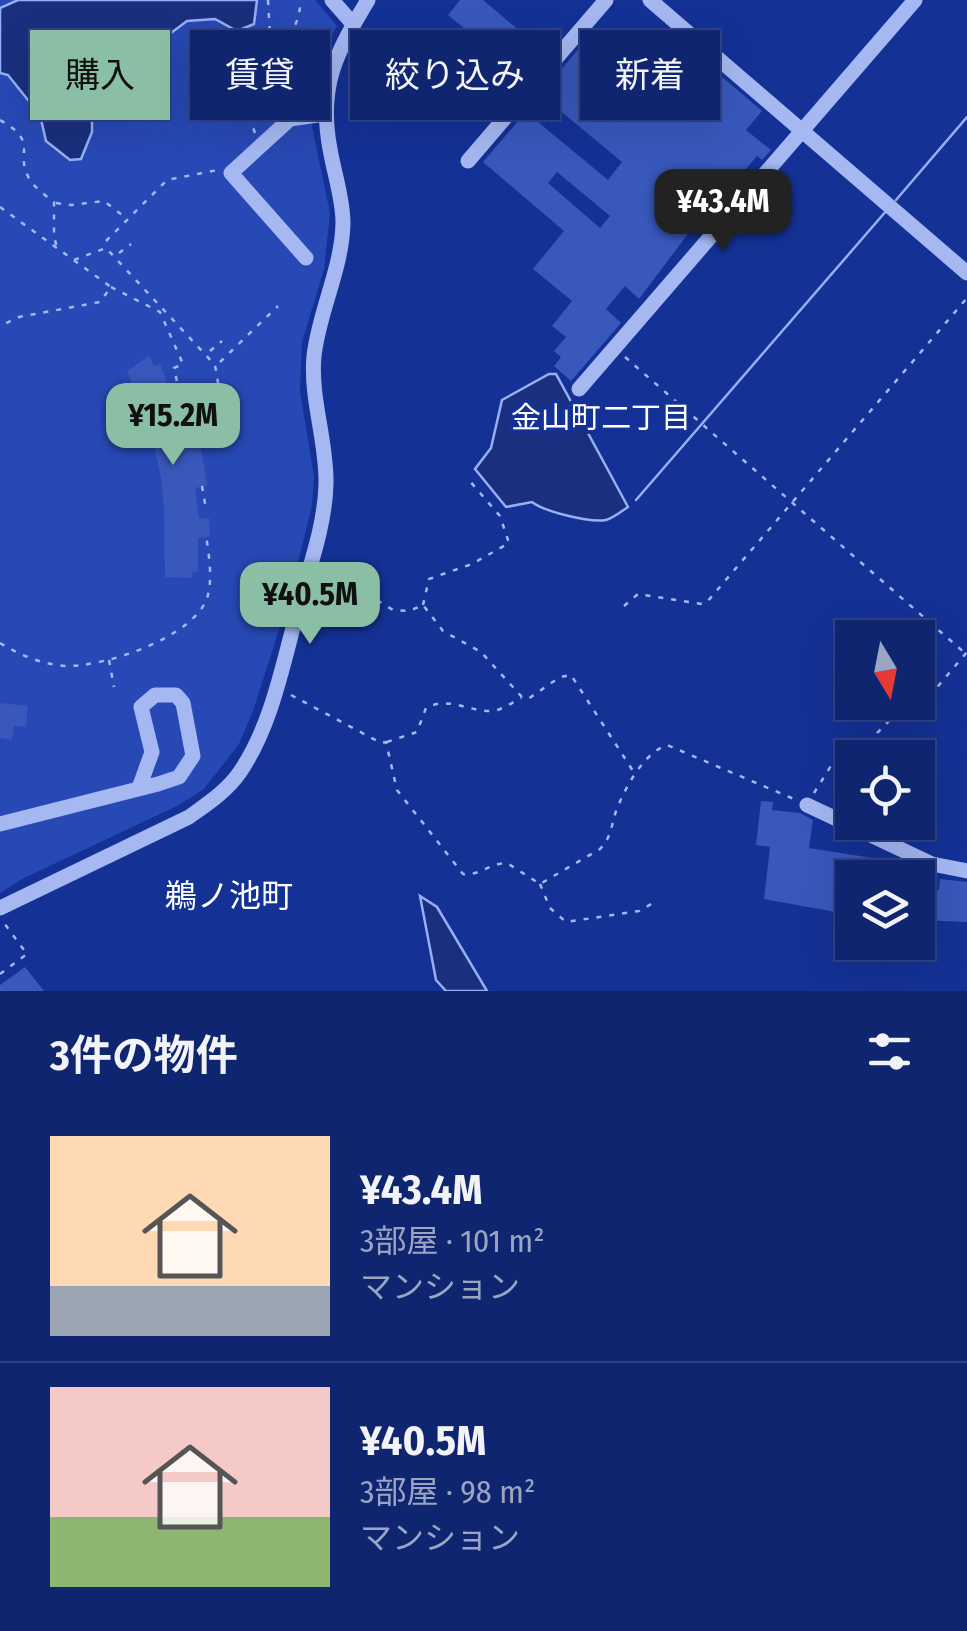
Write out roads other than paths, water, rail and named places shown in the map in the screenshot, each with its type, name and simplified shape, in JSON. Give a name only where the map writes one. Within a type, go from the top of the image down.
[{"type":"street","points":[[332,0],[353,24]]},
{"type":"street","points":[[330,77],[332,65],[368,0]]},
{"type":"street","points":[[468,161],[606,0]]},
{"type":"street","points":[[650,0],[967,273]]},
{"type":"street","points":[[579,389],[714,228],[915,0]]},
{"type":"street","points":[[289,120],[231,173],[306,258]]},
{"type":"street","points":[[0,908],[189,817],[237,777],[253,750],[276,687],[324,512],[326,478],[314,390],[314,351],[341,247],[343,221],[325,120]]},
{"type":"street","points":[[0,824],[100,791],[140,788],[179,776],[193,756],[183,703],[176,695],[155,695],[141,707],[152,752],[140,788]]},
{"type":"street","points":[[808,805],[932,864],[967,871]]},
{"type":"waterway","points":[[896,200],[967,117]]},
{"type":"waterway","points":[[636,500],[887,210]]},
{"type":"district","name":"金山町二丁目","points":[[601,418]]},
{"type":"district","name":"鵜ノ池町","points":[[229,896]]}]
